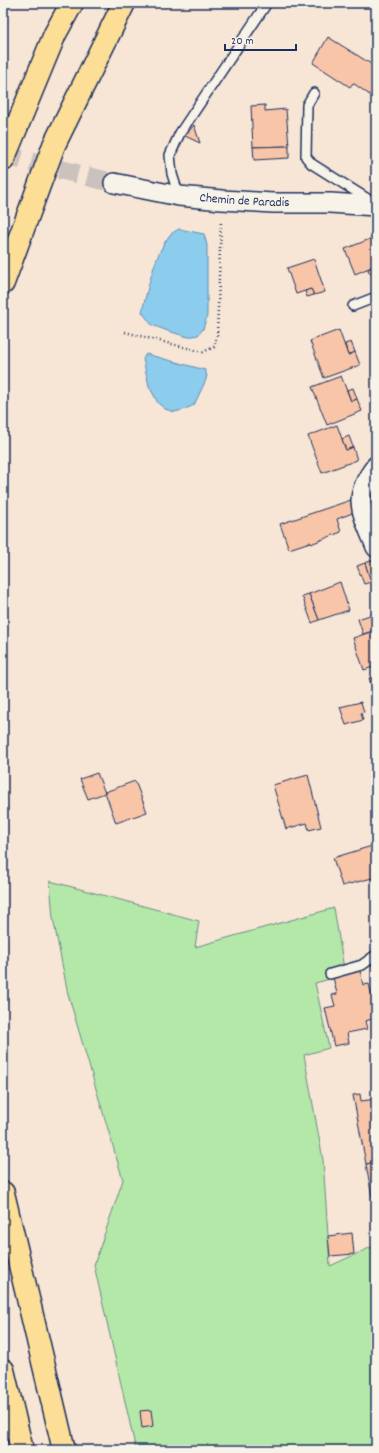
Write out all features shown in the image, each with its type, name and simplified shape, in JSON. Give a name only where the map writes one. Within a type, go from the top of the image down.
[{"type":"highway","points":[[3,160],[55,34],[72,3]]},
{"type":"highway","points":[[3,283],[54,145],[124,3]]},
{"type":"highway","points":[[3,1193],[64,1450]]},
{"type":"highway","points":[[3,1370],[22,1450]]},
{"type":"street","name":"Chemin de Paradis","points":[[114,183],[179,196],[222,200],[273,203],[376,205]]},
{"type":"street","points":[[376,466],[363,489],[361,501],[364,514],[376,546]]},
{"type":"lane","points":[[179,196],[172,174],[170,155],[180,133],[267,3]]},
{"type":"lane","points":[[314,93],[307,105],[306,156],[312,164],[376,205]]},
{"type":"lane","points":[[353,306],[376,297]]},
{"type":"lane","points":[[330,974],[362,965],[376,955]]},
{"type":"path","points":[[125,332],[203,352],[214,347],[217,336],[222,200]]},
{"type":"green space","points":[[50,881],[199,921],[195,947],[334,908],[345,975],[315,983],[329,1048],[304,1055],[323,1160],[330,1266],[376,1245],[376,1450],[136,1450],[94,1265],[123,1180],[68,994],[53,918]]},
{"type":"water","points":[[179,229],[204,234],[207,245],[207,316],[203,329],[198,335],[188,337],[152,325],[142,312],[152,272],[159,253],[170,235]]},
{"type":"water","points":[[146,354],[205,370],[207,376],[194,405],[174,412],[165,409],[158,403],[149,386],[143,359]]},
{"type":"building","points":[[328,37],[376,67],[376,96],[374,98],[353,83],[350,87],[313,63]]},
{"type":"building","points":[[265,105],[265,111],[286,109],[289,146],[253,147],[251,106]]},
{"type":"building","points":[[194,125],[200,143],[185,136]]},
{"type":"building","points":[[289,146],[289,158],[254,160],[253,147]]},
{"type":"building","points":[[376,238],[376,265],[355,274],[345,249]]},
{"type":"building","points":[[314,259],[325,292],[314,295],[311,289],[296,294],[287,268]]},
{"type":"building","points":[[376,265],[376,270],[369,273],[368,269]]},
{"type":"building","points":[[311,289],[314,295],[307,297],[305,291]]},
{"type":"building","points":[[339,330],[348,355],[355,352],[360,365],[324,378],[310,341]]},
{"type":"building","points":[[351,342],[355,352],[348,355],[345,344]]},
{"type":"building","points":[[341,376],[351,401],[357,399],[362,411],[327,425],[312,387]]},
{"type":"building","points":[[353,388],[357,399],[351,401],[347,390]]},
{"type":"building","points":[[337,425],[346,450],[353,447],[357,460],[322,473],[308,436]]},
{"type":"building","points":[[349,436],[353,447],[346,450],[342,439]]},
{"type":"building","points":[[354,499],[351,505],[355,512],[337,519],[341,532],[311,544],[310,542],[289,549],[280,524]]},
{"type":"building","points":[[373,560],[376,567],[376,580],[371,582],[365,563]]},
{"type":"building","points":[[365,563],[371,582],[364,584],[357,566]]},
{"type":"building","points":[[340,582],[349,610],[319,620],[309,594]]},
{"type":"building","points":[[309,594],[319,620],[312,623],[302,596]]},
{"type":"building","points":[[376,613],[376,630],[363,634],[358,619]]},
{"type":"building","points":[[376,630],[376,666],[364,670],[353,638]]},
{"type":"building","points":[[376,675],[376,701],[369,678]]},
{"type":"building","points":[[361,702],[364,712],[361,713],[363,720],[346,725],[340,707]]},
{"type":"building","points":[[97,773],[105,793],[88,799],[80,779]]},
{"type":"building","points":[[308,775],[321,827],[309,830],[307,823],[286,829],[273,785]]},
{"type":"building","points":[[135,781],[147,812],[116,823],[105,792]]},
{"type":"building","points":[[375,845],[376,877],[342,886],[333,858]]},
{"type":"building","points":[[360,971],[363,985],[369,984],[372,996],[376,995],[376,1004],[374,1005],[376,1018],[365,1021],[367,1029],[347,1033],[349,1043],[334,1046],[325,1008],[335,1006],[332,995],[337,994],[333,977]]},
{"type":"building","points":[[360,1094],[361,1101],[376,1099],[376,1162],[366,1164],[353,1095]]},
{"type":"building","points":[[376,1162],[376,1201],[373,1202],[366,1164]]},
{"type":"building","points":[[352,1233],[354,1254],[330,1256],[328,1236]]},
{"type":"building","points":[[151,1410],[153,1426],[142,1428],[140,1411]]},
{"type":"tunnel","points":[[3,155],[114,183]]}]
